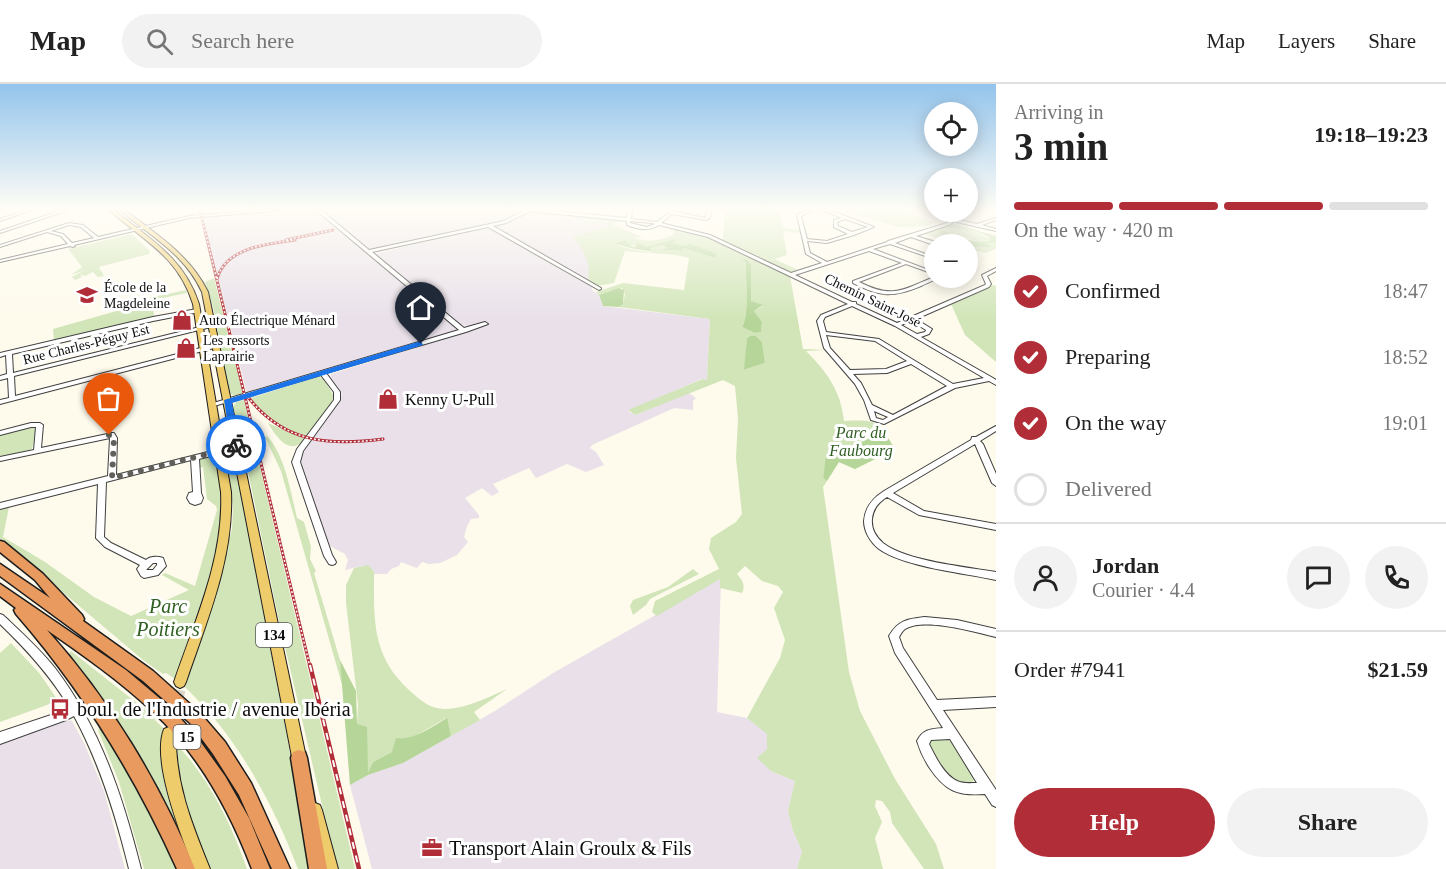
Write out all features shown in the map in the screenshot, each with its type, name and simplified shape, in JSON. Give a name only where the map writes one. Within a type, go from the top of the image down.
[{"type":"highway","points":[[0,545],[39,577],[89,633]]},
{"type":"highway","name":"15","points":[[0,569],[171,694],[211,737],[245,789],[281,869]]},
{"type":"highway","points":[[3,591],[57,649],[84,686],[150,795],[186,869]]},
{"type":"highway","name":"15","points":[[3,591],[133,685],[174,722],[196,747],[221,785],[261,869]]},
{"type":"highway","points":[[299,758],[318,869]]},
{"type":"main road","name":"134","points":[[157,247],[174,262],[189,282],[200,328],[228,506],[226,534],[180,682]]},
{"type":"main road","name":"134","points":[[169,247],[184,259],[199,279],[206,295],[299,758]]},
{"type":"main road","points":[[174,262],[184,259]]},
{"type":"main road","points":[[189,282],[199,279]]},
{"type":"main road","points":[[169,734],[172,785],[202,869]]},
{"type":"main road","points":[[299,758],[330,869]]},
{"type":"street","points":[[0,262],[65,247]]},
{"type":"street","points":[[362,247],[464,331]]},
{"type":"street","points":[[369,252],[393,247]]},
{"type":"street","points":[[526,247],[599,289]]},
{"type":"street","name":"Chemin Saint-José","points":[[733,247],[897,325],[994,381]]},
{"type":"street","points":[[807,247],[809,255],[828,264]]},
{"type":"street","points":[[795,275],[880,247]]},
{"type":"street","points":[[901,247],[924,255]]},
{"type":"street","points":[[870,250],[924,269]]},
{"type":"street","points":[[904,262],[855,282],[880,294],[890,296],[924,283]]},
{"type":"street","points":[[897,325],[987,286],[989,284],[984,275],[996,269]]},
{"type":"street","points":[[854,303],[821,317],[823,333],[827,348],[850,372],[861,388],[873,419],[877,422],[884,422],[951,386],[994,381]]},
{"type":"street","points":[[0,355],[196,311]]},
{"type":"street","points":[[912,319],[929,329],[927,333],[918,336]]},
{"type":"street","points":[[212,405],[485,324]]},
{"type":"street","name":"Rue Charles-Péguy Est","points":[[0,378],[212,326]]},
{"type":"street","points":[[823,333],[877,340],[951,386]]},
{"type":"street","points":[[0,402],[216,346]]},
{"type":"street","points":[[9,352],[12,399]]},
{"type":"street","points":[[850,372],[887,371],[912,361]]},
{"type":"street","points":[[323,373],[337,392],[337,400],[300,452],[296,462],[332,562]]},
{"type":"street","points":[[869,406],[893,417]]},
{"type":"street","points":[[0,434],[31,425],[40,425],[37,451]]},
{"type":"street","points":[[996,428],[974,439],[887,493],[873,504],[869,513],[870,534],[880,546],[903,556],[996,576]]},
{"type":"street","points":[[0,459],[112,435],[114,438],[112,478]]},
{"type":"street","points":[[974,439],[979,444],[996,483]]},
{"type":"street","points":[[0,506],[236,447]]},
{"type":"street","points":[[195,458],[197,495]]},
{"type":"street","points":[[102,481],[100,538],[106,544],[145,563]]},
{"type":"street","points":[[887,493],[922,513],[996,527]]},
{"type":"street","points":[[0,618],[39,657],[76,708],[93,737],[124,824],[135,869]]},
{"type":"street","points":[[996,633],[945,621],[904,624],[896,630],[894,636],[899,650],[996,801]]},
{"type":"street","points":[[935,705],[996,702]]},
{"type":"street","points":[[0,738],[66,715],[76,708]]},
{"type":"street","points":[[952,733],[928,735],[923,741],[925,750],[942,777],[958,788],[988,788]]},
{"type":"shaded area","points":[[210,247],[358,247],[459,330],[247,394]]},
{"type":"shaded area","points":[[366,247],[386,247],[370,250]]},
{"type":"shaded area","points":[[405,247],[521,247],[592,287],[592,290],[599,295],[603,306],[710,319],[707,380],[702,379],[628,411],[635,415],[689,393],[696,398],[693,401],[693,410],[674,408],[592,445],[590,448],[596,452],[604,465],[586,472],[567,464],[536,478],[529,468],[493,484],[499,492],[492,496],[482,488],[465,498],[479,518],[471,519],[464,537],[468,542],[457,555],[440,563],[422,562],[417,568],[401,562],[387,574],[374,574],[374,570],[362,566],[345,570],[348,560],[345,554],[330,546],[308,490],[301,461],[303,453],[339,403],[342,394],[330,377],[331,374],[488,325],[484,322],[469,326],[461,325],[374,254]]},
{"type":"shaded area","points":[[528,247],[582,247],[590,263],[591,280],[588,281]]},
{"type":"shaded area","points":[[721,578],[717,712],[747,718],[767,733],[771,771],[795,781],[788,811],[793,831],[802,851],[797,869],[372,869],[350,785],[368,775],[403,763],[495,711],[553,673]]},
{"type":"shaded area","points":[[68,720],[72,721],[84,743],[104,791],[125,869],[0,869],[0,744]]},
{"type":"green space","points":[[78,247],[145,247],[150,251],[149,254],[99,267],[104,276],[98,277],[93,272],[85,276],[80,274],[82,277],[75,280],[72,277],[83,271],[71,275],[82,267],[68,249]]},
{"type":"green space","name":"Parc du Faubourg","points":[[623,247],[652,252],[649,248],[665,247],[667,248],[665,250],[671,248],[682,250],[684,247],[715,258],[717,255],[696,247],[731,247],[792,275],[790,276],[803,349],[826,350],[806,351],[832,383],[840,400],[844,421],[874,423],[883,431],[893,446],[875,459],[855,469],[839,462],[837,451],[829,454],[823,478],[827,481],[823,487],[849,672],[860,711],[895,779],[936,844],[944,869],[924,869],[892,823],[890,812],[882,801],[876,800],[875,806],[882,822],[875,838],[883,869],[797,869],[802,851],[793,831],[788,811],[795,781],[771,771],[757,758],[767,749],[767,734],[747,718],[780,658],[785,640],[774,608],[783,592],[778,586],[762,581],[745,566],[737,574],[742,581],[742,593],[720,588],[720,579],[657,616],[652,612],[655,601],[719,569],[709,549],[711,538],[736,522],[742,514],[736,458],[738,418],[735,386],[723,380],[635,415],[628,410],[703,379],[707,380],[710,319],[619,307],[623,304],[625,294],[622,288],[599,295],[596,292],[623,283],[684,290],[689,258],[625,251],[614,283],[597,286],[588,281],[589,269],[581,248]],"holes":[[[740,257],[751,265],[751,301],[763,306],[754,311],[762,322],[761,332],[755,333],[742,327],[747,305],[746,262]],[[756,336],[762,342],[765,363],[745,370],[747,338]]]},
{"type":"green space","points":[[626,247],[646,247],[655,247],[650,248],[652,251],[645,251]]},
{"type":"green space","points":[[665,247],[697,247],[717,254],[715,258],[684,248],[683,251],[663,250],[667,248]]},
{"type":"green space","points":[[736,247],[786,247],[787,255],[775,259],[798,270],[791,272]]},
{"type":"green space","points":[[978,247],[996,247],[996,249],[985,253],[978,251]]},
{"type":"green space","points":[[740,258],[747,260],[751,265],[751,301],[763,305],[754,311],[762,322],[761,332],[755,333],[742,327],[747,305],[746,262]]},
{"type":"green space","points":[[214,278],[243,395],[235,396],[229,393],[214,311],[205,282]]},
{"type":"green space","points":[[992,285],[996,286],[996,362],[965,335],[951,304]]},
{"type":"green space","points":[[619,288],[624,290],[623,304],[619,307],[603,306],[599,295]]},
{"type":"green space","points":[[186,290],[187,293],[153,300],[154,317],[54,340],[53,329],[127,308],[144,299]]},
{"type":"green space","points":[[756,336],[762,342],[765,363],[744,370],[747,338]]},
{"type":"green space","points":[[317,377],[323,378],[334,396],[331,404],[306,437],[267,418],[255,406],[251,398]]},
{"type":"green space","points":[[244,400],[355,869],[338,869],[329,835],[279,621],[244,452],[247,451],[243,449],[233,407],[236,402]]},
{"type":"green space","points":[[268,423],[305,439],[299,444],[289,446],[279,439]]},
{"type":"green space","points":[[37,427],[32,449],[0,458],[0,435]]},
{"type":"green space","points":[[882,431],[893,446],[875,459],[855,469],[839,462],[827,481],[823,478],[826,457],[830,452],[849,448]]},
{"type":"green space","points":[[267,436],[283,464],[297,518],[304,522],[311,547],[310,559],[316,571],[314,573],[340,660],[343,688],[281,471],[265,437]]},
{"type":"green space","points":[[228,455],[234,456],[312,869],[298,869],[277,819],[252,772],[221,727],[185,687],[202,638],[232,529],[233,506],[225,458]]},
{"type":"green space","name":"Parc Poitiers","points":[[209,457],[216,459],[222,502],[221,528],[207,585],[175,679],[166,673],[163,674],[143,660],[0,539],[0,509],[9,507],[3,537],[45,562],[94,597],[131,616],[189,590],[162,575],[165,573],[195,586],[217,510],[216,506],[207,499],[203,467],[199,468],[197,460]]},
{"type":"green space","points":[[368,565],[374,571],[375,621],[381,650],[397,677],[413,694],[430,706],[445,709],[469,705],[507,689],[474,712],[480,720],[451,736],[446,718],[404,740],[392,752],[373,762],[368,775],[357,724],[358,705],[346,585],[354,568]]},
{"type":"green space","points":[[693,569],[699,574],[650,599],[633,615],[630,606],[633,600],[668,587]]},
{"type":"green space","points":[[11,643],[40,674],[57,699],[47,705],[0,722],[0,653]]},
{"type":"green space","points":[[71,651],[156,718],[155,720],[163,728],[162,773],[169,802],[185,844],[182,846],[69,653]]},
{"type":"green space","points":[[340,660],[356,691],[357,724],[367,727],[368,773],[373,762],[392,752],[396,738],[416,735],[447,718],[451,736],[403,763],[368,775],[350,785]]},
{"type":"green space","points":[[100,727],[150,812],[178,869],[144,869],[119,782],[98,730]]},
{"type":"green space","points":[[930,739],[946,739],[952,742],[974,777],[973,783],[957,781],[946,773],[929,748]]},
{"type":"green space","points":[[177,744],[200,773],[216,799],[247,869],[208,869],[191,823],[178,776]]},
{"type":"tunnel","points":[[171,724],[180,682]]},
{"type":"railway","points":[[209,247],[310,667]]},
{"type":"railway","points":[[217,279],[229,260],[258,247]]},
{"type":"railway","points":[[248,397],[277,424],[309,438],[344,442],[383,439]]},
{"type":"railway","points":[[310,665],[359,869]]},
{"type":"way so far","points":[[109,435],[114,438],[112,478],[236,447],[236,445]]},
{"type":"place","name":"École de la Magdeleine","points":[[87,295]]},
{"type":"place","name":"Auto Électrique Ménard","points":[[182,320]]},
{"type":"place","name":"Les ressorts Laprairie","points":[[186,348]]},
{"type":"place","name":"Kenny U-Pull","points":[[388,399]]},
{"type":"place","name":"boul. de l'Industrie / avenue Ibéria","points":[[60,709]]},
{"type":"place","name":"Transport Alain Groulx & Fils","points":[[432,848]]},
{"type":"route","points":[[236,445],[227,402],[421,344]]}]
